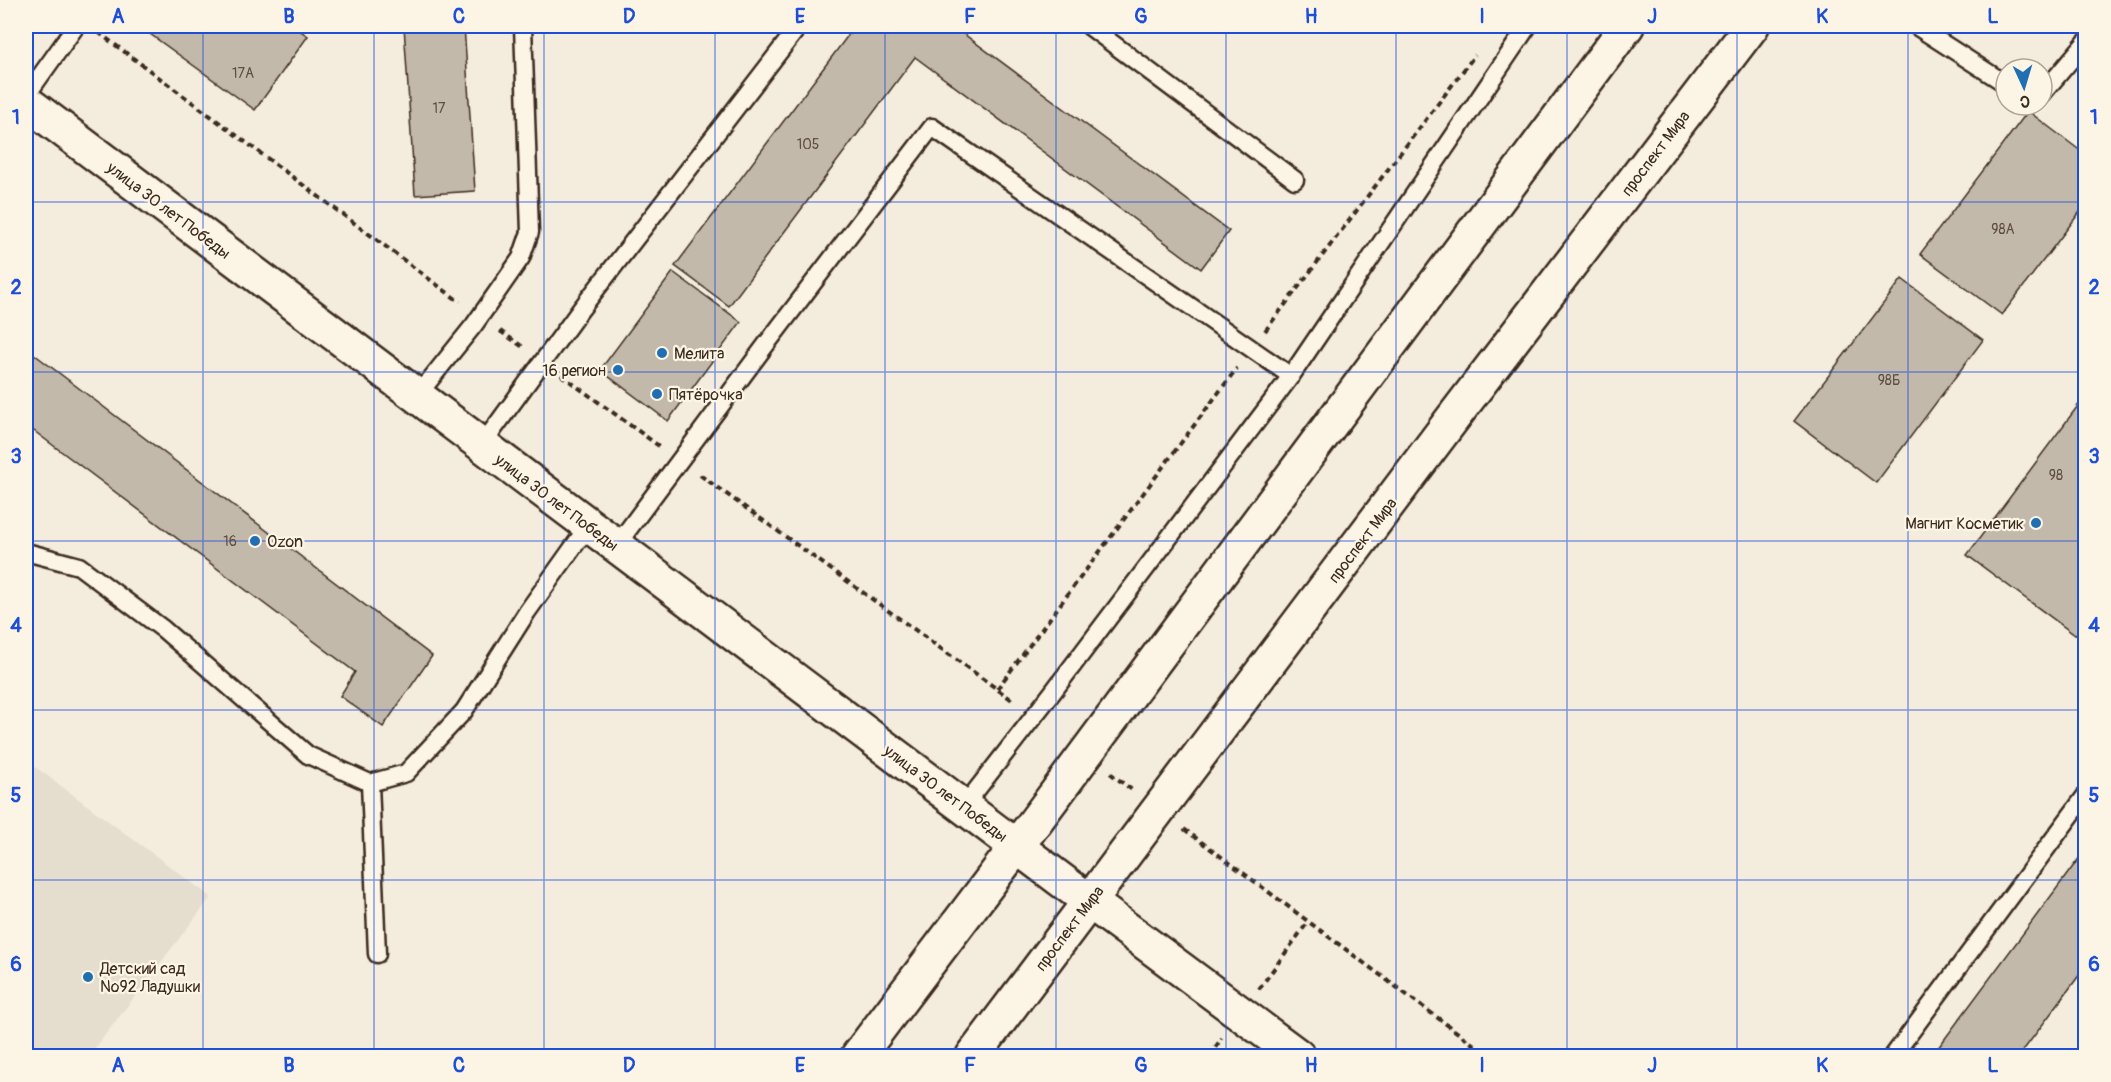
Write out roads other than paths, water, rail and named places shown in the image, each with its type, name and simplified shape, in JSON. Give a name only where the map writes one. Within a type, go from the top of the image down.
[{"type":"street","points":[[858,1056],[1085,755],[1627,26]]},
{"type":"street","name":"проспект Мира","points":[[973,1056],[1453,418],[1752,26]]},
{"type":"street","name":"улица 30 лет Победы","points":[[26,102],[1298,1056]]},
{"type":"lane","points":[[26,96],[76,26]]},
{"type":"lane","points":[[417,396],[480,316],[521,258],[530,232],[523,26]]},
{"type":"lane","points":[[482,444],[800,26]]},
{"type":"lane","points":[[1089,26],[1295,180]]},
{"type":"lane","points":[[964,806],[1034,717],[1291,376],[1528,26]]},
{"type":"lane","points":[[1916,26],[1994,76]]},
{"type":"lane","points":[[2054,79],[2085,42]]},
{"type":"lane","points":[[616,546],[932,127],[1291,376]]},
{"type":"lane","points":[[26,552],[79,566],[163,629],[308,755],[370,783],[406,773],[464,711],[527,612],[589,525]]},
{"type":"lane","points":[[370,783],[377,954]]},
{"type":"lane","points":[[1893,1056],[2085,795]]},
{"type":"place","name":"Мелита","points":[[662,353]]},
{"type":"place","name":"16 регион","points":[[618,370]]},
{"type":"place","name":"Пятёрочка","points":[[657,394]]},
{"type":"place","name":"Магнит Косметик","points":[[2036,523]]},
{"type":"place","name":"Ozon","points":[[255,541]]},
{"type":"place","name":"Детский сад №92 Ладушки","points":[[88,977]]}]
